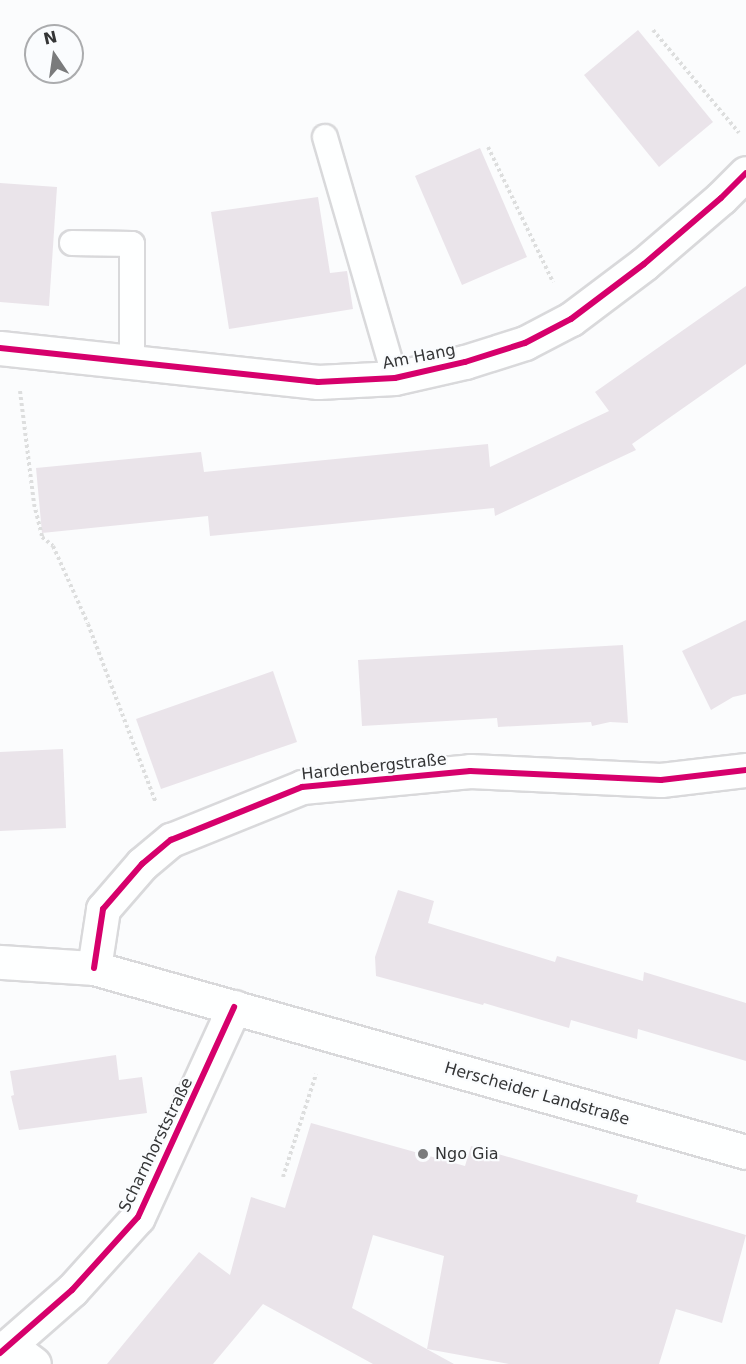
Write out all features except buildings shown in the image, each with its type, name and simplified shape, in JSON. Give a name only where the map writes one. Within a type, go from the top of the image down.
[{"type":"street","name":"Am Hang","points":[[8,348],[318,382],[395,378],[465,362],[525,344],[571,319],[644,264],[721,198],[746,173]]},
{"type":"street","name":"Hardenbergstraße","points":[[94,968],[103,909],[142,864],[171,840],[302,787],[470,771],[661,780],[746,770]]},
{"type":"street","name":"Herscheider Landstraße","points":[[0,962],[94,968],[328,1036],[746,1152]]},
{"type":"street","name":"Scharnhorststraße","points":[[14,1354],[138,1217],[234,1007]]},
{"type":"lane","name":"Am Hang","points":[[325,137],[395,378]]},
{"type":"lane","points":[[72,243],[132,244],[132,362]]},
{"type":"path","points":[[653,30],[746,142]]},
{"type":"path","points":[[488,147],[571,319]]},
{"type":"path","points":[[8,348],[34,504],[42,537],[53,546],[88,624],[171,840]]},
{"type":"path","points":[[283,1177],[328,1036]]},
{"type":"cycle path","points":[[0,348],[318,382],[395,378],[465,362],[525,343],[571,319],[644,264],[721,198],[746,173]]},
{"type":"cycle path","points":[[94,968],[103,909],[142,864],[171,840],[302,787],[470,771],[661,780],[746,770]]},
{"type":"cycle path","points":[[0,1353],[72,1290],[138,1217],[234,1007]]},
{"type":"place","name":"Ngo Gia","points":[[423,1154]]}]
